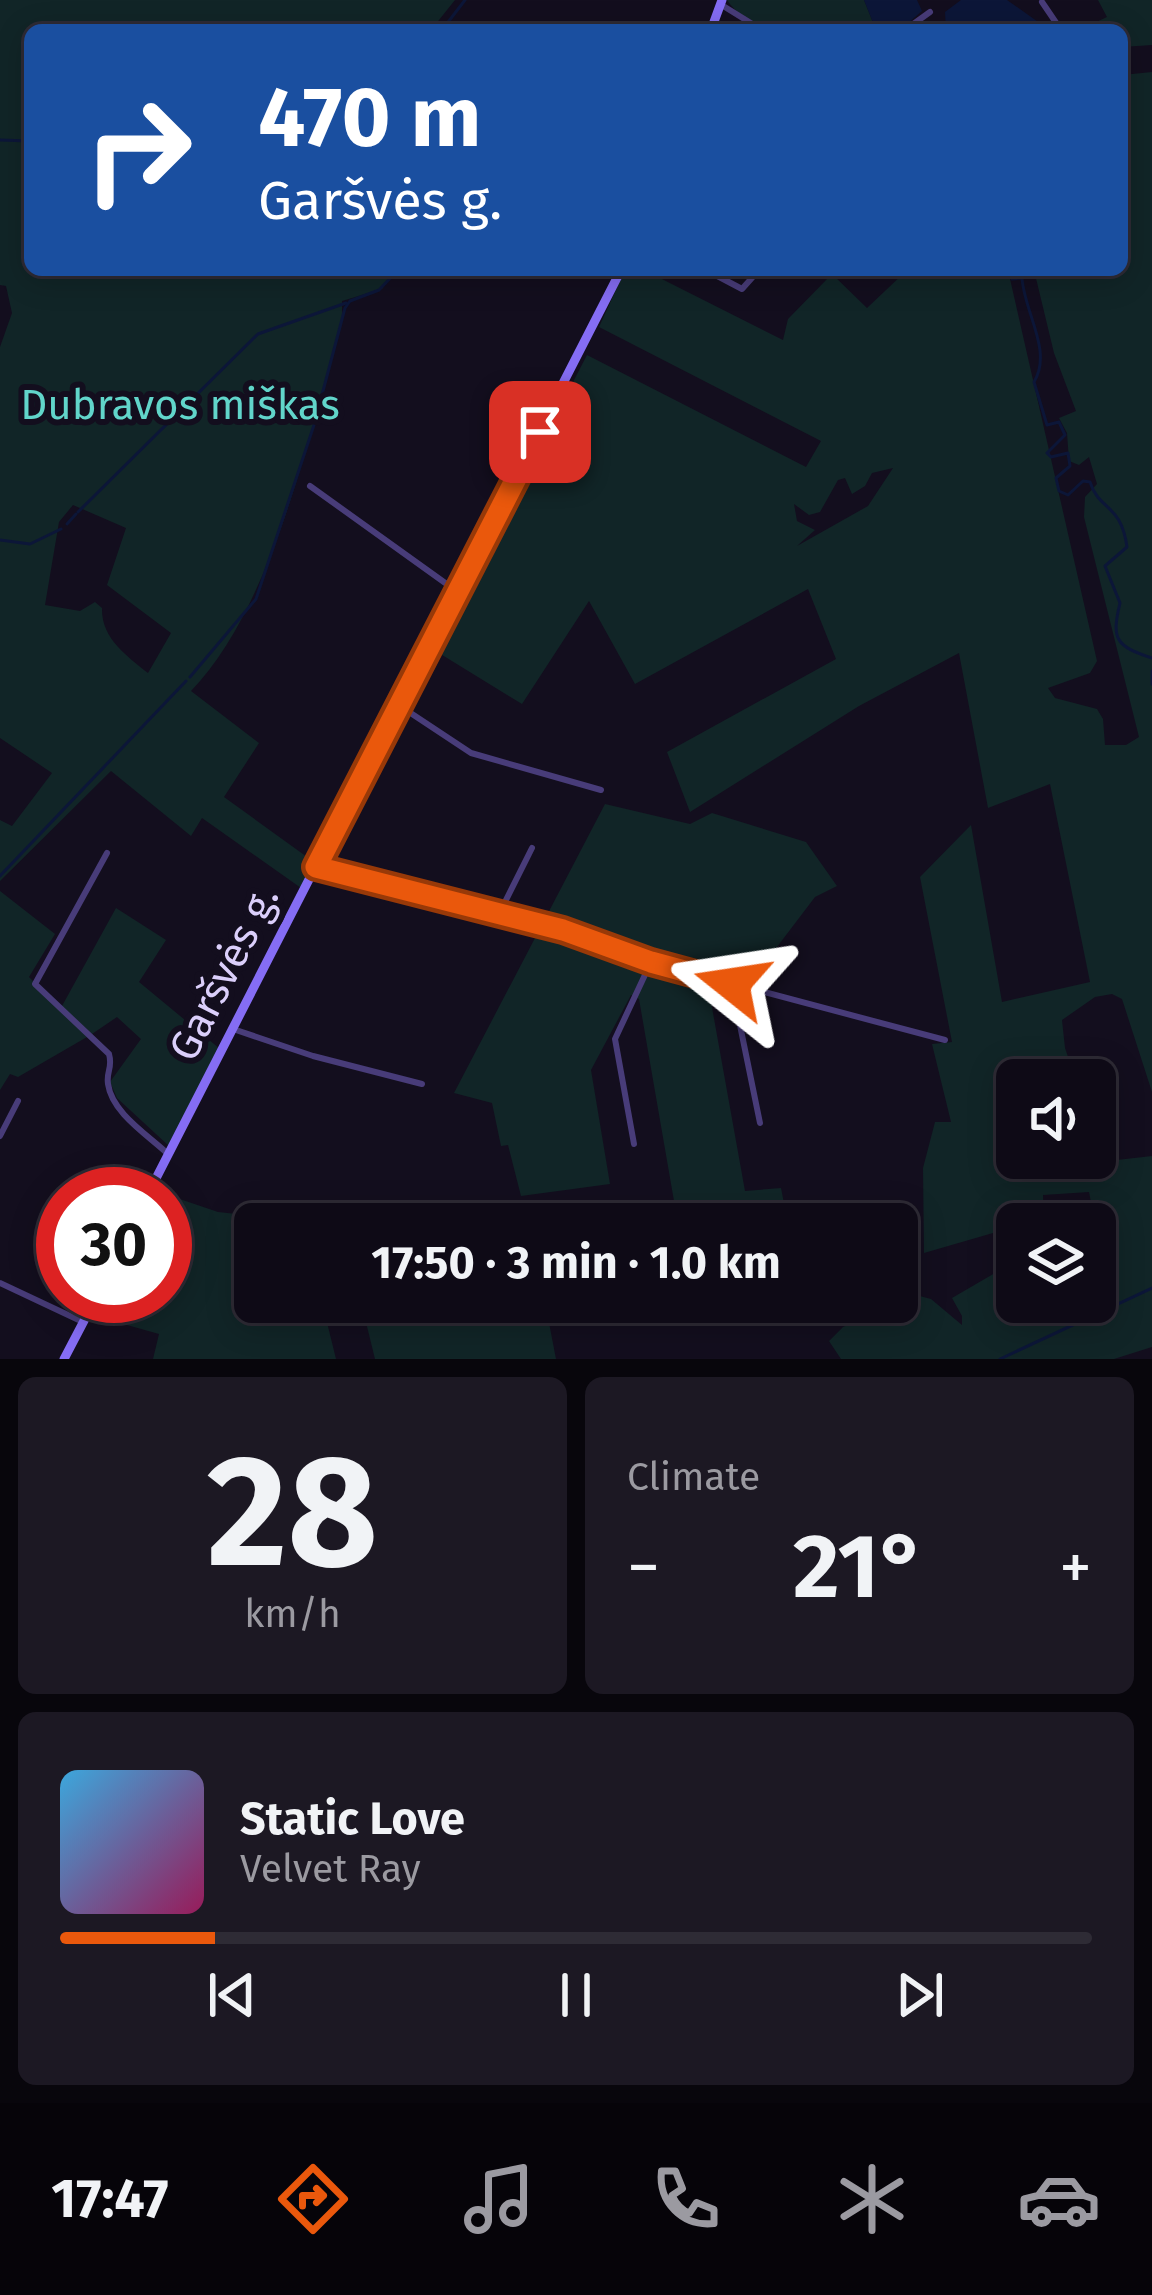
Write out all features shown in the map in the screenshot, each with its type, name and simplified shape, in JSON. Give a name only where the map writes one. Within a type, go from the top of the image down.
[{"type":"main road","name":"Garšvės g.","points":[[162,1167],[618,276]]},
{"type":"main road","points":[[64,1359],[82,1323]]},
{"type":"street","points":[[721,2],[753,24]]},
{"type":"street","points":[[913,24],[930,12]]},
{"type":"street","points":[[717,276],[742,289],[754,276]]},
{"type":"street","points":[[310,486],[458,592]]},
{"type":"street","points":[[400,706],[471,753],[601,790]]},
{"type":"street","points":[[498,916],[532,848]]},
{"type":"street","points":[[107,853],[35,984],[109,1054],[112,1065],[107,1081],[113,1102],[168,1154]]},
{"type":"street","points":[[316,867],[563,930],[651,962],[945,1040]]},
{"type":"street","points":[[634,1144],[615,1039],[651,962]]},
{"type":"street","points":[[732,984],[760,1124]]},
{"type":"street","points":[[233,1029],[422,1084]]},
{"type":"street","points":[[0,1136],[18,1101]]},
{"type":"street","points":[[0,1283],[36,1300]]},
{"type":"green space","name":"Dubravos miškas","points":[[0,0],[455,0],[436,24],[24,24],[24,276],[392,276],[382,289],[342,301],[342,317],[286,515],[245,613],[220,656],[191,691],[259,743],[224,797],[314,862],[301,888],[202,818],[191,836],[111,771],[0,881],[0,820],[12,826],[52,773],[0,738],[0,347],[12,313],[6,286],[0,285]],"holes":[[[73,505],[126,528],[107,585],[171,633],[148,673],[111,637],[102,608],[95,602],[80,611],[45,605],[59,522]]]},
{"type":"green space","points":[[727,0],[864,0],[874,24],[759,24]]},
{"type":"green space","points":[[1098,0],[1152,0],[1152,45],[1128,47],[1128,24],[1092,24],[1107,17]]},
{"type":"green space","points":[[1152,72],[1152,1092],[1122,999],[1112,994],[1095,997],[1062,1020],[1069,1059],[996,1059],[996,1179],[1116,1179],[1116,1160],[1152,1156],[1152,1347],[1114,1359],[841,1359],[829,1341],[843,1327],[918,1323],[918,1296],[931,1299],[962,1325],[952,1298],[996,1272],[996,1323],[1116,1323],[1116,1203],[1091,1203],[1089,1192],[1043,1195],[1043,1203],[996,1203],[996,1240],[993,1233],[924,1253],[923,1168],[935,1122],[951,1122],[932,1044],[952,1042],[920,877],[971,825],[1002,1002],[1090,982],[1050,784],[988,808],[959,653],[859,706],[690,812],[667,752],[836,659],[808,589],[635,684],[589,601],[522,704],[434,650],[587,355],[806,467],[821,441],[599,327],[622,276],[656,276],[783,340],[788,319],[830,276],[867,308],[901,276],[1009,276],[1097,661],[1090,673],[1048,688],[1055,698],[1097,709],[1103,719],[1105,745],[1126,745],[1139,737],[1084,517],[1085,497],[1097,484],[1089,457],[1079,465],[1069,461],[1067,433],[1059,418],[1076,411],[1054,353],[1035,276],[1128,276],[1128,74]],"holes":[[[893,468],[868,506],[797,546],[815,530],[797,521],[794,504],[809,515],[820,512],[838,480],[845,478],[852,494],[865,486],[872,473]]]},
{"type":"green space","points":[[605,804],[690,824],[712,813],[806,842],[837,886],[815,897],[752,980],[706,974],[745,1191],[781,1188],[784,1203],[674,1203],[639,999],[631,995],[591,1070],[610,1184],[521,1196],[508,1145],[501,1146],[492,1103],[454,1093]]},
{"type":"green space","points":[[0,891],[55,934],[29,977],[87,1037],[18,1077],[10,1074],[0,1090]]},
{"type":"green space","points":[[116,908],[166,940],[139,982],[220,1049],[169,1146],[117,1098],[110,1082],[141,1039],[117,1017],[92,1034],[62,1006]]},
{"type":"green space","points":[[192,1203],[234,1214],[234,1323],[327,1323],[336,1359],[153,1359],[159,1334],[120,1323],[192,1323]]},
{"type":"green space","points":[[366,1323],[549,1323],[556,1359],[375,1359]]},
{"type":"water","points":[[864,0],[917,0],[922,11],[907,24],[874,24]]},
{"type":"water","points":[[961,0],[1007,0],[1041,24],[946,24],[945,12]]},
{"type":"waterway","points":[[447,24],[465,0]]},
{"type":"waterway","points":[[0,140],[24,141]]},
{"type":"waterway","points":[[190,677],[256,599],[314,425],[345,308],[350,301],[379,290],[392,276]]},
{"type":"waterway","points":[[1011,276],[1022,278],[1036,331],[1040,357],[1034,382],[1047,425],[1059,422],[1065,435],[1047,453],[1051,457],[1068,453],[1070,466],[1056,478],[1059,491],[1068,495],[1083,481],[1090,482],[1120,522],[1127,547],[1105,566],[1120,603],[1117,633],[1124,645],[1152,658]]},
{"type":"waterway","points":[[78,512],[258,334],[346,303]]},
{"type":"waterway","points":[[67,524],[76,514]]},
{"type":"waterway","points":[[0,540],[30,544],[61,529]]},
{"type":"waterway","points":[[1152,671],[1152,684]]},
{"type":"waterway","points":[[0,876],[186,681]]},
{"type":"waterway","points":[[1000,1359],[1152,1288]]},
{"type":"route","points":[[540,432],[316,867],[563,930],[651,962],[732,984]]}]
